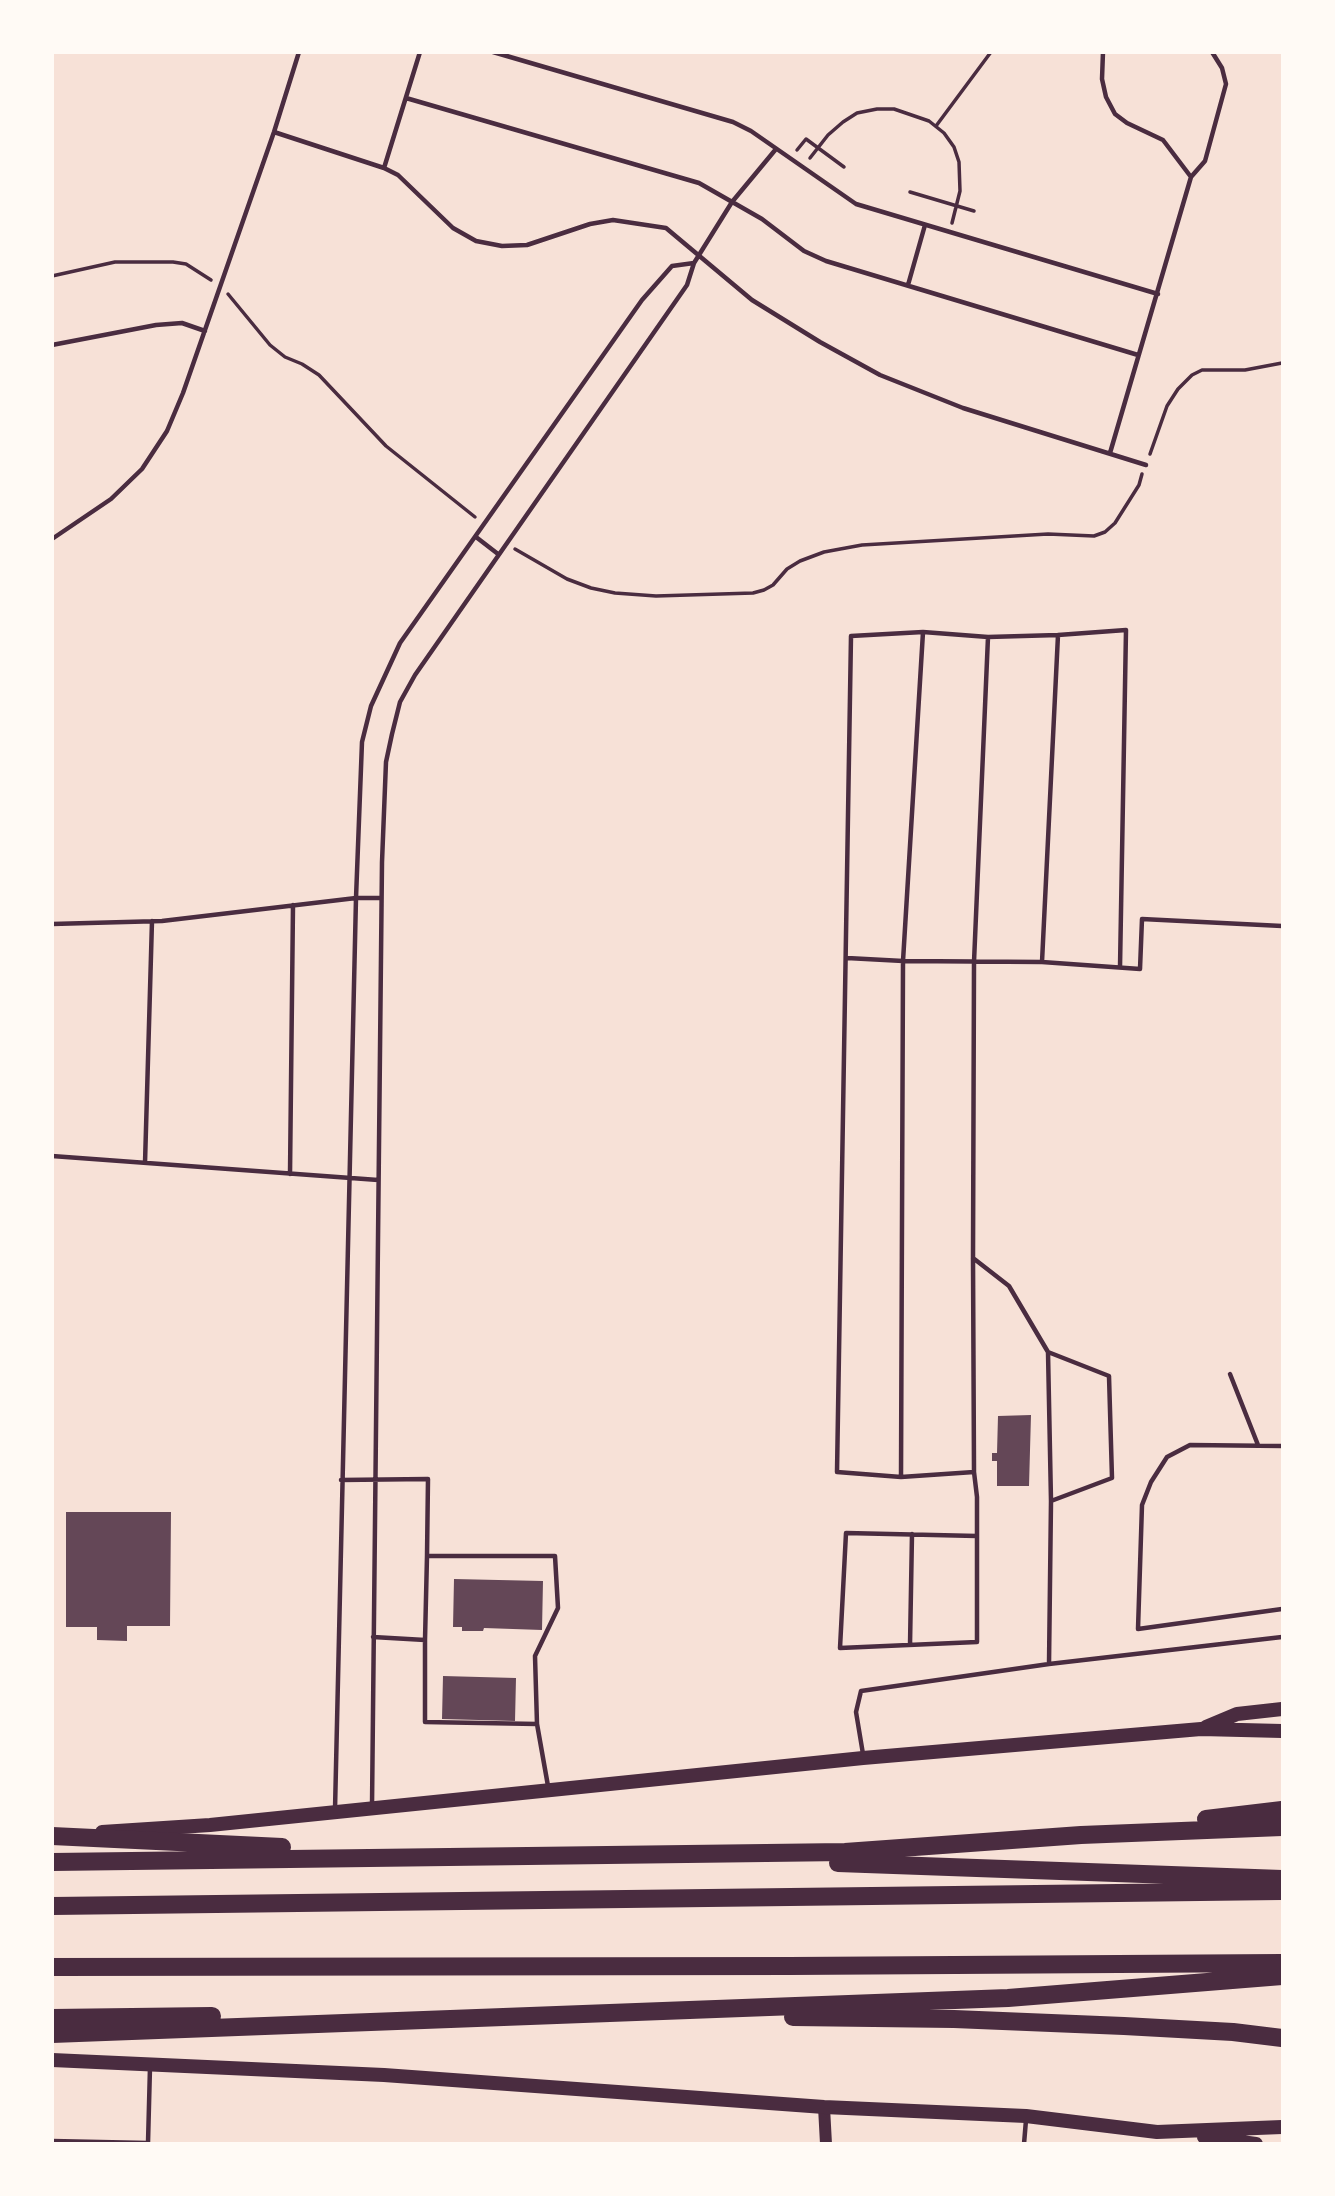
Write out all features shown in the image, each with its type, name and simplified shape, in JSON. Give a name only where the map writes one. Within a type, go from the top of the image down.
[{"type":"highway","points":[[1081,1835],[1283,1810]]},
{"type":"highway","points":[[52,1862],[845,1852],[1081,1835],[1283,1827]]},
{"type":"highway","points":[[52,1835],[365,1850],[822,1862],[1283,1879]]},
{"type":"highway","points":[[52,1906],[1283,1891]]},
{"type":"highway","points":[[52,1967],[1283,1963]]},
{"type":"highway","points":[[52,2034],[1008,1998],[1283,1976]]},
{"type":"highway","points":[[52,2018],[501,2013],[954,2019],[1233,2032],[1283,2038]]},
{"type":"highway","points":[[1233,2032],[1283,2028]]},
{"type":"main road","points":[[1201,1729],[1237,1714],[1283,1709]]},
{"type":"main road","points":[[52,1835],[211,1825],[863,1758],[1201,1729],[1283,1731]]},
{"type":"main road","points":[[52,2060],[384,2075],[824,2107],[1026,2116],[1256,2144]]},
{"type":"main road","points":[[1157,2132],[1283,2127]]},
{"type":"street","points":[[824,2107],[826,2144]]},
{"type":"lane","points":[[52,539],[111,499],[149,459],[167,431],[205,331],[299,52]]},
{"type":"lane","points":[[384,168],[421,52]]},
{"type":"lane","points":[[493,52],[733,122],[856,204],[1158,294]]},
{"type":"lane","points":[[1103,52],[1102,79],[1106,97],[1115,114],[1127,123],[1163,140],[1191,177]]},
{"type":"lane","points":[[1110,453],[1191,177],[1205,160],[1226,84],[1222,68],[1212,52]]},
{"type":"lane","points":[[407,98],[699,183],[762,219],[804,251],[815,256],[1139,355]]},
{"type":"lane","points":[[274,132],[398,175],[453,228],[476,241],[502,246],[527,245],[590,224],[613,220],[666,228],[752,300],[880,375],[963,408],[1146,465]]},
{"type":"lane","points":[[372,1810],[382,898],[386,762],[400,702],[415,675],[498,554],[687,285],[694,263],[732,202],[776,149]]},
{"type":"lane","points":[[908,285],[925,225]]},
{"type":"lane","points":[[335,1812],[341,1480],[362,742],[372,706],[400,643],[642,300],[673,266],[694,263]]},
{"type":"lane","points":[[52,345],[156,325],[182,323],[205,331]]},
{"type":"lane","points":[[476,537],[498,554]]},
{"type":"lane","points":[[974,1472],[901,1477],[837,1472],[850,636],[923,632],[988,637],[1126,630],[1120,967]]},
{"type":"lane","points":[[901,1477],[903,961],[923,632]]},
{"type":"lane","points":[[1042,962],[1058,635]]},
{"type":"lane","points":[[977,1536],[846,1533],[840,1648],[977,1642],[977,1536],[974,1472],[973,1258],[974,962],[988,637]]},
{"type":"lane","points":[[52,924],[152,921],[356,898],[382,898]]},
{"type":"lane","points":[[290,1174],[293,905]]},
{"type":"lane","points":[[847,958],[1042,962],[1140,969],[1142,919],[1283,926]]},
{"type":"lane","points":[[145,1163],[152,921]]},
{"type":"lane","points":[[52,1156],[378,1180]]},
{"type":"lane","points":[[973,1258],[1009,1286],[1048,1352],[1051,1501],[1049,1664]]},
{"type":"lane","points":[[1048,1352],[1109,1376],[1112,1478],[1051,1501]]},
{"type":"lane","points":[[1230,1374],[1258,1445]]},
{"type":"lane","points":[[1283,1446],[1190,1445],[1167,1457],[1151,1482],[1142,1505],[1138,1629],[1283,1609]]},
{"type":"lane","points":[[341,1480],[428,1479],[425,1722],[537,1724]]},
{"type":"lane","points":[[910,1645],[912,1534]]},
{"type":"lane","points":[[427,1556],[555,1556],[558,1608],[535,1656],[537,1724],[549,1790]]},
{"type":"lane","points":[[373,1637],[425,1640]]},
{"type":"lane","points":[[863,1758],[856,1712],[862,1691],[1049,1664],[1283,1637]]},
{"type":"lane","points":[[52,2141],[148,2143],[150,2064]]},
{"type":"lane","points":[[1024,2144],[1026,2116]]},
{"type":"path","points":[[936,126],[990,52]]},
{"type":"path","points":[[801,167],[843,122],[857,113],[894,109],[913,114],[936,126],[954,147],[959,162],[961,174],[957,206],[950,232]]},
{"type":"path","points":[[790,159],[806,139],[844,167]]},
{"type":"path","points":[[910,192],[974,211]]},
{"type":"path","points":[[52,276],[115,262],[186,264],[220,285],[270,345],[285,358],[302,364],[319,375],[386,446],[484,525]]},
{"type":"path","points":[[506,544],[567,579],[591,588],[656,596],[753,593],[773,585],[787,569],[800,561],[824,552],[862,545],[1048,534],[1094,536],[1105,532],[1115,523],[1139,485],[1167,407],[1178,389],[1192,375],[1202,370],[1245,370],[1283,363]]},
{"type":"building","points":[[1031,1415],[1029,1486],[997,1486],[997,1461],[992,1461],[992,1453],[997,1453],[998,1416]]},
{"type":"building","points":[[66,1512],[171,1512],[170,1626],[127,1626],[127,1641],[97,1640],[97,1627],[66,1627]]},
{"type":"building","points":[[454,1579],[543,1581],[542,1630],[484,1628],[483,1631],[462,1631],[462,1627],[453,1627]]},
{"type":"building","points":[[443,1676],[516,1678],[515,1721],[442,1719]]}]
